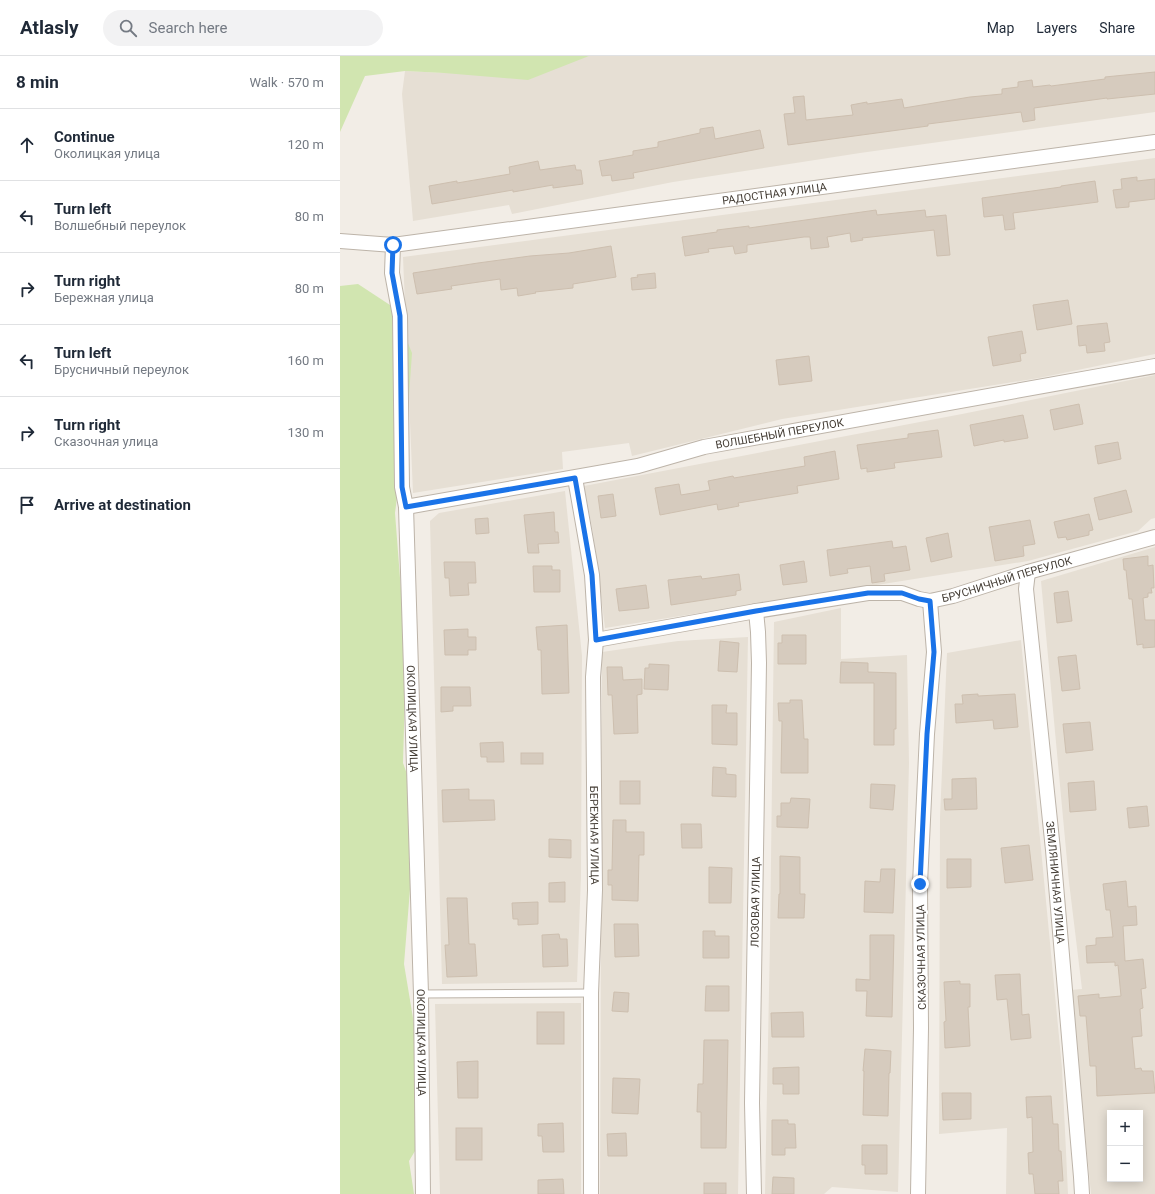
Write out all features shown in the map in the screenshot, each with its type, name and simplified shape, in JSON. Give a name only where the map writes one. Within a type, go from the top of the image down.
[{"type":"street","name":"РАДОСТНАЯ УЛИЦА","points":[[340,241],[393,245],[1155,142]]},
{"type":"street","name":"ОКОЛИЦКАЯ УЛИЦА","points":[[393,245],[392,273],[400,316],[402,487],[406,507],[421,994],[423,1194]]},
{"type":"street","name":"ВОЛШЕБНЫЙ ПЕРЕУЛОК","points":[[406,507],[638,466],[704,447],[1155,366]]},
{"type":"street","name":"БЕРЕЖНАЯ УЛИЦА","points":[[575,478],[592,575],[596,640],[593,676],[595,890],[591,993],[592,1194]]},
{"type":"street","name":"БРУСНИЧНЫЙ ПЕРЕУЛОК","points":[[596,640],[756,611],[868,593],[902,593],[930,601],[953,596],[1028,572],[1155,537]]},
{"type":"street","name":"ЗЕМЛЯНИЧНАЯ УЛИЦА","points":[[1028,572],[1026,589],[1053,850],[1082,1194]]},
{"type":"street","name":"СКАЗОЧНАЯ УЛИЦА","points":[[918,1194],[921,1028],[920,884],[927,734],[934,652],[930,601]]},
{"type":"street","name":"ЛОЗОВАЯ УЛИЦА","points":[[754,1194],[752,1103],[759,663],[756,611]]},
{"type":"lane","points":[[421,994],[591,993]]},
{"type":"shaded area","points":[[589,56],[1155,56],[1155,112],[860,153],[673,182],[512,214],[509,205],[413,221],[402,94],[405,71],[444,73]]},
{"type":"shaded area","points":[[1155,158],[1155,354],[1039,378],[782,419],[632,456],[629,443],[562,452],[563,469],[413,493],[403,257]]},
{"type":"shaded area","points":[[1155,375],[1155,518],[1151,519],[1138,531],[1028,561],[605,628],[593,533],[584,486],[962,414]]},
{"type":"shaded area","points":[[565,491],[582,656],[581,876],[577,982],[442,984],[430,521],[439,513]]},
{"type":"shaded area","points":[[1155,547],[1155,1194],[1091,1194],[1071,990],[1082,989],[1069,882],[1041,581]]},
{"type":"shaded area","points":[[841,608],[841,659],[907,655],[909,763],[898,1192],[832,1187],[824,1194],[765,1194],[774,622]]},
{"type":"shaded area","points":[[748,637],[738,1194],[600,1194],[602,652],[678,641]]},
{"type":"shaded area","points":[[1021,640],[1062,1068],[1068,1194],[1006,1194],[1007,1128],[939,1134],[940,817],[947,653]]},
{"type":"shaded area","points":[[581,1003],[581,1194],[440,1194],[435,1004]]},
{"type":"green space","points":[[340,56],[589,56],[528,80],[405,71],[365,76],[340,132]]},
{"type":"green space","points":[[358,284],[393,307],[412,353],[408,410],[395,513],[406,656],[403,763],[417,802],[404,964],[416,1036],[424,1136],[409,1161],[414,1194],[340,1194],[340,286]]},
{"type":"building","points":[[1155,72],[1155,94],[1107,98],[1034,108],[1035,120],[1023,122],[1021,112],[788,145],[784,114],[795,113],[793,97],[804,96],[806,120],[853,115],[851,105],[867,102],[867,104],[902,99],[904,108],[970,97],[1002,94],[1002,89],[1018,87],[1018,82],[1032,80],[1033,87],[1051,86],[1105,79],[1105,77]]},
{"type":"building","points":[[713,127],[715,139],[760,130],[764,148],[633,173],[634,178],[612,181],[611,175],[602,176],[599,161],[633,155],[633,151],[658,147],[658,142],[700,133],[700,129]]},
{"type":"building","points":[[538,161],[540,170],[575,165],[576,170],[581,170],[583,184],[553,188],[553,185],[513,192],[513,190],[432,204],[429,186],[510,174],[509,167]]},
{"type":"building","points":[[1137,177],[1137,181],[1155,179],[1155,199],[1129,202],[1129,207],[1116,208],[1113,190],[1122,189],[1121,179]]},
{"type":"building","points":[[1095,181],[1098,202],[1013,213],[1015,229],[1005,230],[1003,215],[984,217],[982,198]]},
{"type":"building","points":[[876,210],[877,215],[925,210],[926,217],[946,215],[950,255],[937,256],[934,230],[862,238],[863,240],[851,242],[850,233],[827,237],[829,247],[811,249],[810,237],[804,237],[747,245],[747,252],[735,254],[733,246],[708,249],[709,252],[685,256],[682,237],[717,232],[717,230],[749,226],[749,228]]},
{"type":"building","points":[[611,246],[616,277],[573,284],[573,288],[535,292],[536,293],[518,296],[517,288],[501,290],[500,279],[451,286],[452,289],[417,294],[413,273],[530,256],[569,253]]},
{"type":"building","points":[[655,273],[656,288],[632,290],[631,278],[638,277],[637,275]]},
{"type":"building","points":[[1068,300],[1072,324],[1037,330],[1033,305]]},
{"type":"building","points":[[1107,323],[1110,342],[1104,343],[1105,351],[1087,353],[1086,345],[1079,346],[1077,326]]},
{"type":"building","points":[[1022,331],[1026,353],[1020,354],[1021,361],[993,366],[988,337]]},
{"type":"building","points":[[809,356],[812,381],[779,385],[776,360]]},
{"type":"building","points":[[1079,404],[1083,424],[1054,430],[1050,410]]},
{"type":"building","points":[[1023,415],[1028,438],[1004,442],[1004,440],[974,446],[970,425]]},
{"type":"building","points":[[938,430],[942,457],[894,463],[895,468],[867,472],[867,468],[861,469],[857,445],[908,438],[908,434]]},
{"type":"building","points":[[1118,442],[1121,459],[1098,464],[1095,446]]},
{"type":"building","points":[[835,451],[839,479],[797,486],[798,493],[738,503],[739,506],[718,510],[717,504],[660,515],[655,488],[679,484],[681,495],[710,490],[708,481],[805,466],[804,457]]},
{"type":"building","points":[[1126,490],[1132,512],[1099,520],[1094,498]]},
{"type":"building","points":[[613,494],[616,516],[601,518],[598,496]]},
{"type":"building","points":[[554,512],[555,532],[558,532],[559,543],[538,544],[539,553],[528,553],[524,515]]},
{"type":"building","points":[[1089,514],[1093,530],[1089,531],[1089,535],[1067,540],[1066,537],[1058,538],[1054,522]]},
{"type":"building","points":[[488,518],[489,533],[476,534],[475,519]]},
{"type":"building","points":[[1030,520],[1035,544],[1023,546],[1024,556],[995,561],[989,527]]},
{"type":"building","points":[[948,533],[952,557],[931,562],[926,538]]},
{"type":"building","points":[[892,541],[893,548],[906,546],[910,570],[884,574],[885,581],[872,583],[870,566],[847,569],[848,573],[830,576],[827,550]]},
{"type":"building","points":[[1148,556],[1148,566],[1153,565],[1154,588],[1151,588],[1152,593],[1148,593],[1148,597],[1143,598],[1145,620],[1155,620],[1155,647],[1143,648],[1143,644],[1137,645],[1132,599],[1129,599],[1126,570],[1124,570],[1123,559]]},
{"type":"building","points":[[804,561],[807,582],[783,585],[780,565]]},
{"type":"building","points":[[444,562],[475,562],[476,583],[468,583],[469,595],[450,596],[449,578],[445,578]]},
{"type":"building","points":[[533,566],[552,566],[552,570],[560,570],[560,592],[534,592]]},
{"type":"building","points":[[739,574],[741,590],[736,591],[736,595],[671,605],[668,580],[701,576],[702,579]]},
{"type":"building","points":[[646,585],[649,608],[619,611],[616,589]]},
{"type":"building","points":[[1068,591],[1072,621],[1057,623],[1054,593]]},
{"type":"building","points":[[567,625],[569,693],[542,694],[541,650],[538,650],[536,627]]},
{"type":"building","points":[[468,629],[468,637],[476,637],[476,650],[468,650],[468,655],[445,655],[444,630]]},
{"type":"building","points":[[782,635],[806,635],[806,664],[778,664],[778,643],[782,643]]},
{"type":"building","points":[[720,641],[739,643],[737,672],[718,671]]},
{"type":"building","points":[[1076,655],[1080,689],[1062,691],[1058,657]]},
{"type":"building","points":[[841,662],[868,663],[868,672],[896,673],[896,729],[894,729],[894,745],[874,745],[874,683],[840,683]]},
{"type":"building","points":[[649,664],[669,665],[668,690],[644,689],[645,668],[649,668]]},
{"type":"building","points":[[607,667],[622,667],[623,680],[642,679],[642,694],[637,695],[638,733],[614,734],[612,695],[608,695]]},
{"type":"building","points":[[441,687],[470,687],[471,706],[453,706],[453,711],[441,712]]},
{"type":"building","points":[[978,694],[978,696],[1015,694],[1018,727],[994,729],[993,720],[956,723],[955,704],[963,704],[962,695]]},
{"type":"building","points":[[790,700],[802,700],[804,739],[808,739],[808,773],[781,773],[782,721],[779,721],[778,703],[790,703]]},
{"type":"building","points":[[712,705],[727,705],[726,713],[737,713],[737,745],[712,744]]},
{"type":"building","points":[[1090,722],[1093,750],[1066,753],[1063,724]]},
{"type":"building","points":[[503,742],[504,762],[487,762],[487,757],[481,757],[480,743]]},
{"type":"building","points":[[521,753],[543,753],[543,764],[521,764]]},
{"type":"building","points":[[713,767],[726,768],[726,774],[736,775],[736,797],[712,796]]},
{"type":"building","points":[[976,778],[977,809],[945,810],[944,799],[952,799],[952,779]]},
{"type":"building","points":[[620,781],[640,781],[640,804],[620,804]]},
{"type":"building","points":[[1094,781],[1096,810],[1070,812],[1068,783]]},
{"type":"building","points":[[871,784],[895,785],[893,810],[870,808]]},
{"type":"building","points":[[469,789],[469,800],[494,800],[495,820],[443,822],[442,790]]},
{"type":"building","points":[[791,798],[810,799],[808,828],[777,827],[777,816],[781,816],[781,803],[790,803]]},
{"type":"building","points":[[1147,806],[1149,826],[1129,828],[1127,808]]},
{"type":"building","points":[[613,820],[626,820],[626,832],[644,832],[644,855],[639,855],[638,901],[612,900],[612,885],[608,885],[608,870],[612,870]]},
{"type":"building","points":[[681,824],[701,824],[702,848],[682,848]]},
{"type":"building","points":[[549,839],[571,840],[571,858],[549,857]]},
{"type":"building","points":[[1029,845],[1033,880],[1005,883],[1001,848]]},
{"type":"building","points":[[780,856],[800,857],[800,894],[805,894],[804,918],[778,918],[780,894]]},
{"type":"building","points":[[947,859],[971,859],[971,887],[947,888]]},
{"type":"building","points":[[709,867],[732,868],[731,903],[709,903]]},
{"type":"building","points":[[881,869],[895,869],[893,913],[864,912],[865,881],[880,882]]},
{"type":"building","points":[[1126,881],[1128,907],[1136,906],[1137,925],[1123,926],[1125,961],[1143,959],[1146,988],[1141,989],[1143,1008],[1140,1009],[1142,1036],[1132,1037],[1135,1069],[1141,1068],[1142,1071],[1153,1071],[1155,1093],[1097,1096],[1096,1066],[1090,1066],[1086,1016],[1080,1016],[1078,996],[1099,994],[1099,998],[1121,996],[1118,965],[1115,966],[1115,962],[1087,963],[1086,946],[1096,945],[1096,938],[1113,937],[1110,910],[1106,910],[1103,884]]},
{"type":"building","points":[[565,882],[565,902],[549,902],[549,883]]},
{"type":"building","points":[[447,898],[467,898],[469,944],[475,944],[477,976],[447,977],[445,945],[449,945]]},
{"type":"building","points":[[538,902],[538,924],[518,925],[518,919],[513,919],[512,903]]},
{"type":"building","points":[[614,924],[638,924],[639,956],[615,957]]},
{"type":"building","points":[[703,931],[715,931],[715,936],[729,936],[729,958],[703,958]]},
{"type":"building","points":[[559,934],[560,939],[567,939],[568,966],[543,967],[542,935]]},
{"type":"building","points":[[870,935],[894,935],[892,1017],[866,1016],[867,991],[856,991],[856,979],[870,980]]},
{"type":"building","points":[[1020,974],[1022,1015],[1029,1014],[1031,1038],[1011,1040],[1007,999],[997,1000],[995,975]]},
{"type":"building","points":[[960,981],[960,984],[970,984],[970,1007],[968,1007],[970,1046],[945,1048],[944,1022],[946,1021],[944,982]]},
{"type":"building","points":[[706,986],[729,986],[729,1011],[705,1011]]},
{"type":"building","points":[[614,992],[629,993],[628,1012],[612,1011]]},
{"type":"building","points":[[537,1012],[564,1012],[564,1044],[537,1044]]},
{"type":"building","points":[[803,1012],[804,1037],[772,1037],[771,1013]]},
{"type":"building","points":[[704,1040],[728,1040],[726,1148],[701,1148],[701,1112],[697,1112],[698,1084],[703,1084]]},
{"type":"building","points":[[865,1049],[891,1051],[888,1116],[863,1115],[863,1071]]},
{"type":"building","points":[[478,1061],[478,1098],[458,1098],[457,1062]]},
{"type":"building","points":[[799,1067],[799,1094],[783,1094],[783,1084],[773,1084],[773,1068]]},
{"type":"building","points":[[613,1078],[640,1079],[638,1114],[612,1113]]},
{"type":"building","points":[[942,1093],[971,1093],[971,1119],[943,1120]]},
{"type":"building","points":[[1051,1096],[1053,1124],[1058,1124],[1059,1151],[1061,1151],[1063,1181],[1058,1181],[1059,1194],[1035,1194],[1033,1174],[1029,1174],[1028,1153],[1033,1152],[1032,1117],[1027,1118],[1026,1097]]},
{"type":"building","points":[[772,1120],[788,1120],[788,1124],[795,1124],[796,1148],[785,1148],[785,1155],[772,1155]]},
{"type":"building","points":[[563,1123],[564,1152],[543,1152],[542,1136],[538,1136],[538,1124]]},
{"type":"building","points":[[456,1128],[482,1128],[482,1160],[456,1160]]},
{"type":"building","points":[[626,1133],[627,1156],[608,1156],[607,1134]]},
{"type":"building","points":[[862,1145],[887,1145],[887,1174],[865,1174],[865,1165],[862,1165]]},
{"type":"building","points":[[773,1177],[794,1178],[794,1194],[772,1194]]},
{"type":"building","points":[[563,1179],[564,1194],[538,1194],[538,1180]]},
{"type":"building","points":[[704,1183],[726,1183],[726,1194],[704,1194]]},
{"type":"route","points":[[393,245],[392,273],[400,316],[402,487],[406,507],[575,478],[592,575],[596,640],[756,611],[868,593],[902,593],[930,601],[934,652],[927,734],[920,884]]}]
